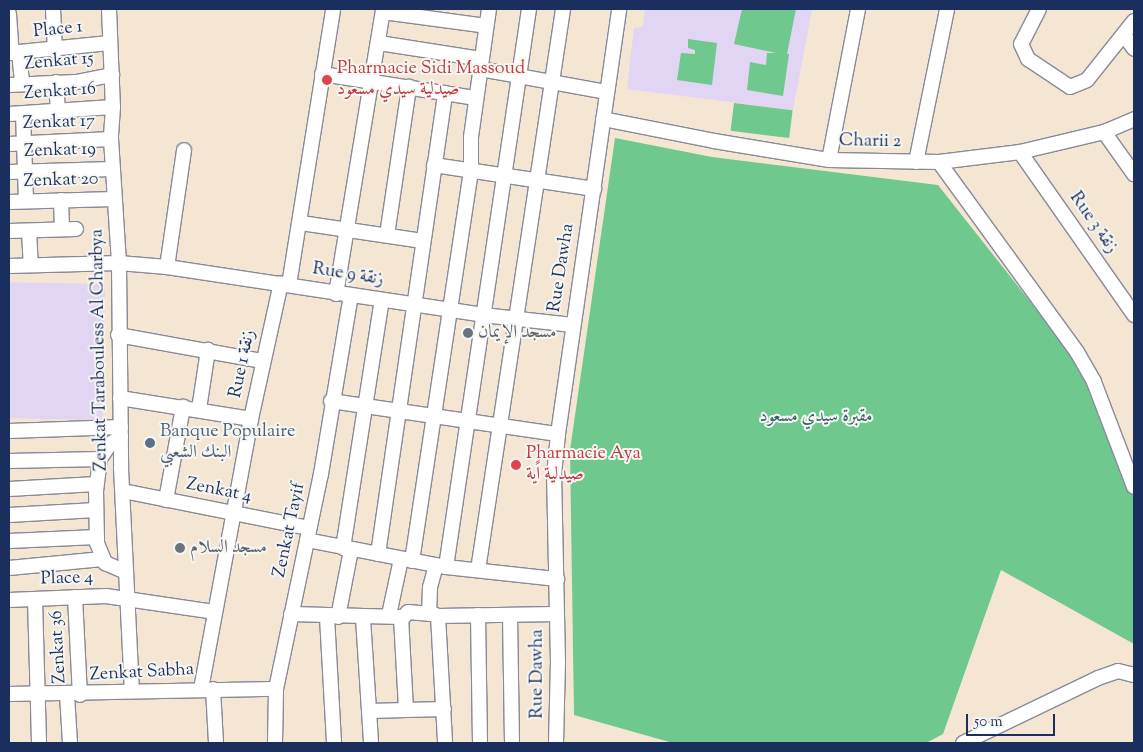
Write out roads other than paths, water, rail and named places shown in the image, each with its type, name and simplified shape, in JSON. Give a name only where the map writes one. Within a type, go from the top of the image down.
[{"type":"street","points":[[53,9],[55,51]]},
{"type":"street","name":"Zenkat Tarabouless Al Charbya","points":[[109,9],[113,107],[110,139],[119,263],[118,335],[132,691]]},
{"type":"street","name":"Rue 1 زنقة","points":[[216,743],[207,689],[214,612],[263,361],[301,223],[333,9]]},
{"type":"street","points":[[406,710],[396,617],[452,310],[471,171],[470,142],[489,9]]},
{"type":"street","points":[[445,743],[444,709],[430,587],[441,566],[466,422],[484,315],[529,9]]},
{"type":"street","points":[[478,570],[563,9]]},
{"type":"street","name":"Rue Dawha","points":[[556,743],[557,579],[554,476],[572,325],[594,189],[619,9]]},
{"type":"street","points":[[829,160],[858,9]]},
{"type":"street","points":[[916,162],[946,9]]},
{"type":"street","points":[[1039,9],[1020,44],[1028,58],[1070,87],[1087,80],[1134,21]]},
{"type":"street","points":[[336,294],[373,81],[383,10],[486,26]]},
{"type":"street","points":[[9,14],[15,85]]},
{"type":"street","points":[[1124,35],[1134,49]]},
{"type":"street","name":"Place 1","points":[[13,53],[55,51],[110,43]]},
{"type":"street","points":[[379,43],[481,64],[520,76],[607,92]]},
{"type":"street","points":[[322,74],[476,98]]},
{"type":"street","name":"Zenkat 15","points":[[15,85],[112,75]]},
{"type":"street","points":[[56,82],[58,112]]},
{"type":"street","points":[[388,235],[409,87]]},
{"type":"street","points":[[378,554],[445,93]]},
{"type":"street","name":"Zenkat 16","points":[[16,114],[113,107]]},
{"type":"street","points":[[16,114],[16,143],[23,171],[26,201]]},
{"type":"street","name":"Charii 2","points":[[604,119],[714,142],[829,160],[916,162],[939,162],[1020,152],[1104,132],[1134,119]]},
{"type":"street","points":[[1104,132],[1134,174]]},
{"type":"street","name":"Zenkat 17","points":[[16,143],[110,139]]},
{"type":"street","points":[[166,267],[184,150]]},
{"type":"street","name":"Rue 3 زنقة","points":[[1020,152],[1134,315]]},
{"type":"street","points":[[939,162],[1077,352],[1094,382],[1134,487]]},
{"type":"street","points":[[434,165],[594,189]]},
{"type":"street","name":"Zenkat 19","points":[[9,172],[113,169]]},
{"type":"street","name":"Zenkat 20","points":[[9,202],[114,199]]},
{"type":"street","points":[[61,200],[62,229]]},
{"type":"street","points":[[301,223],[423,240]]},
{"type":"street","points":[[9,232],[76,229]]},
{"type":"street","points":[[29,231],[31,265]]},
{"type":"street","name":"Rue 9 زنقة","points":[[9,266],[119,263],[166,267],[285,284],[336,294],[484,315],[572,325]]},
{"type":"street","name":"Zenkat Tayif","points":[[276,743],[276,689],[321,474],[331,400],[351,295]]},
{"type":"street","points":[[334,743],[332,617],[347,549],[382,300]]},
{"type":"street","points":[[118,335],[263,361]]},
{"type":"street","points":[[199,409],[208,350]]},
{"type":"street","points":[[120,398],[199,409],[251,419]]},
{"type":"street","points":[[331,400],[432,417],[558,434]]},
{"type":"street","points":[[166,500],[183,407]]},
{"type":"street","points":[[9,431],[121,432]]},
{"type":"street","points":[[121,432],[100,459],[96,484],[96,510],[97,536],[103,560],[111,567],[126,572]]},
{"type":"street","points":[[9,461],[100,459]]},
{"type":"street","points":[[9,489],[96,484]]},
{"type":"street","name":"Zenkat 4","points":[[123,491],[234,514],[308,534],[347,549],[441,566],[557,579]]},
{"type":"street","points":[[9,515],[96,510]]},
{"type":"street","points":[[9,541],[97,536]]},
{"type":"street","points":[[9,568],[103,560]]},
{"type":"street","name":"Place 4","points":[[9,600],[75,597],[128,598],[214,612]]},
{"type":"street","name":"Zenkat 36","points":[[70,743],[74,695],[75,597]]},
{"type":"street","points":[[35,599],[39,743]]},
{"type":"street","points":[[291,614],[364,618],[396,617],[408,612],[434,615],[556,614]]},
{"type":"street","points":[[478,615],[480,743]]},
{"type":"street","points":[[510,615],[512,743]]},
{"type":"street","points":[[364,618],[371,743]]},
{"type":"street","points":[[963,743],[1098,678],[1118,671],[1134,675]]},
{"type":"street","name":"Zenkat Sabha","points":[[9,694],[74,695],[132,691],[276,689]]},
{"type":"street","points":[[369,711],[444,709]]},
{"type":"place","name":"Pharmacie Sidi Massoud صيدلية سيدي مسعود","points":[[327,80]]},
{"type":"place","name":"مسجد الإيمان","points":[[468,333]]},
{"type":"place","name":"Banque Populaire البنك الشعبي","points":[[150,443]]},
{"type":"place","name":"Pharmacie Aya صيدلية اًية","points":[[516,465]]},
{"type":"place","name":"مسجد السلام","points":[[180,548]]},
{"type":"park label","name":"مقبرة سيدي مسعود","points":[[816,417]]}]
